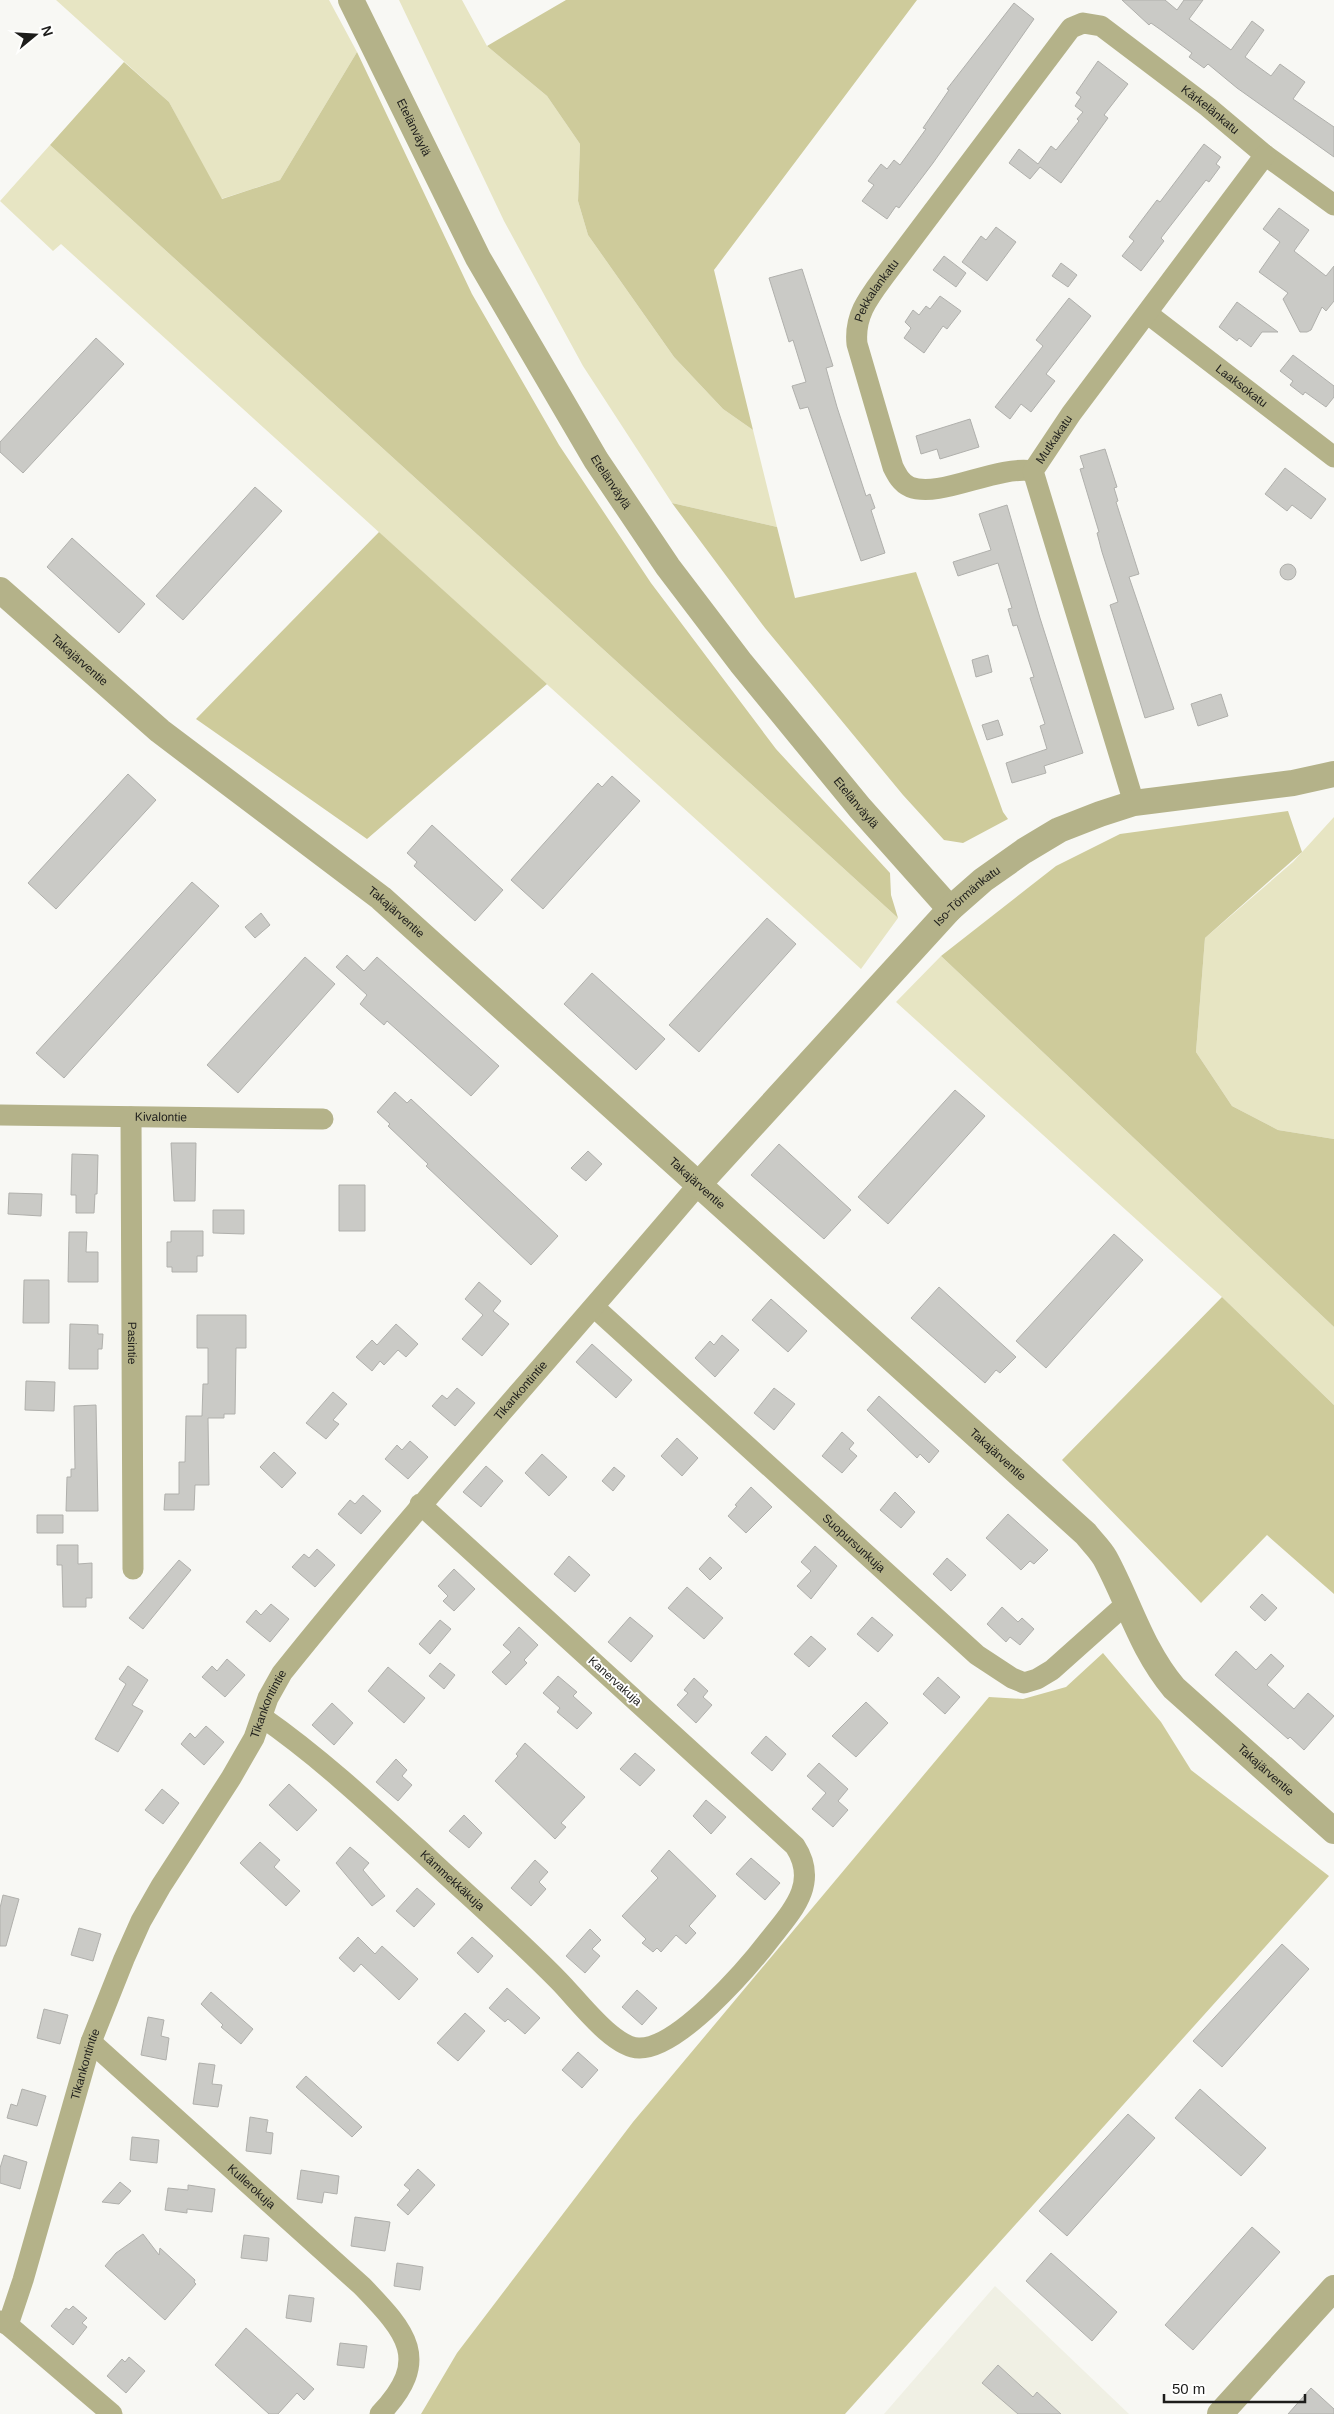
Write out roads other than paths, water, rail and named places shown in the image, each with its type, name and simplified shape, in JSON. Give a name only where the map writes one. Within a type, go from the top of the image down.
[{"type":"street","name":"Etelänväylä","points":[[351,0],[478,258],[596,460],[668,567],[741,663],[860,808],[950,909]]},
{"type":"street","name":"Kärkelänkatu","points":[[1083,23],[1101,26],[1208,107],[1265,155],[1334,205]]},
{"type":"street","name":"Pekkalankatu","points":[[1033,471],[1004,472],[934,489],[911,487],[900,480],[893,467],[857,344],[856,326],[861,309],[886,274],[1071,28],[1083,23]]},
{"type":"street","name":"Mutkakatu","points":[[1134,803],[1033,471],[1071,414],[1148,314],[1265,155]]},
{"type":"street","name":"Laaksokatu","points":[[1148,314],[1334,457]]},
{"type":"street","name":"Takajärventie","points":[[0,590],[160,731],[381,898],[1086,1534],[1104,1557],[1154,1662],[1174,1688],[1334,1831]]},
{"type":"street","name":"Iso-Törmänkatu","points":[[698,1185],[950,909],[983,880],[1024,851],[1059,830],[1134,803],[1293,782],[1334,774]]},
{"type":"street","name":"Kivalontie","points":[[0,1115],[323,1119]]},
{"type":"street","name":"Pasintie","points":[[131,1117],[133,1569]]},
{"type":"street","name":"Tikankontintie","points":[[112,2414],[4,2323],[23,2280],[91,2042],[141,1921],[161,1886],[232,1778],[254,1738],[268,1698],[282,1673],[420,1504],[594,1307],[698,1185]]},
{"type":"street","name":"Suopursunkuja","points":[[594,1307],[977,1654],[1012,1678],[1024,1683],[1045,1675],[1126,1604]]},
{"type":"street","name":"Kanervakuja","points":[[420,1504],[789,1839],[804,1862],[805,1880],[798,1899],[769,1941],[731,1985],[681,2029],[659,2043],[638,2048]]},
{"type":"street","name":"Kämmekkäkuja","points":[[262,1717],[298,1742],[415,1846],[558,1980],[599,2024],[627,2045],[638,2048]]},
{"type":"street","name":"Kullerokuja","points":[[91,2042],[362,2286],[394,2320],[404,2338],[410,2363],[406,2376],[390,2404],[380,2414]]},
{"type":"street","points":[[1220,2414],[1334,2288]]}]
